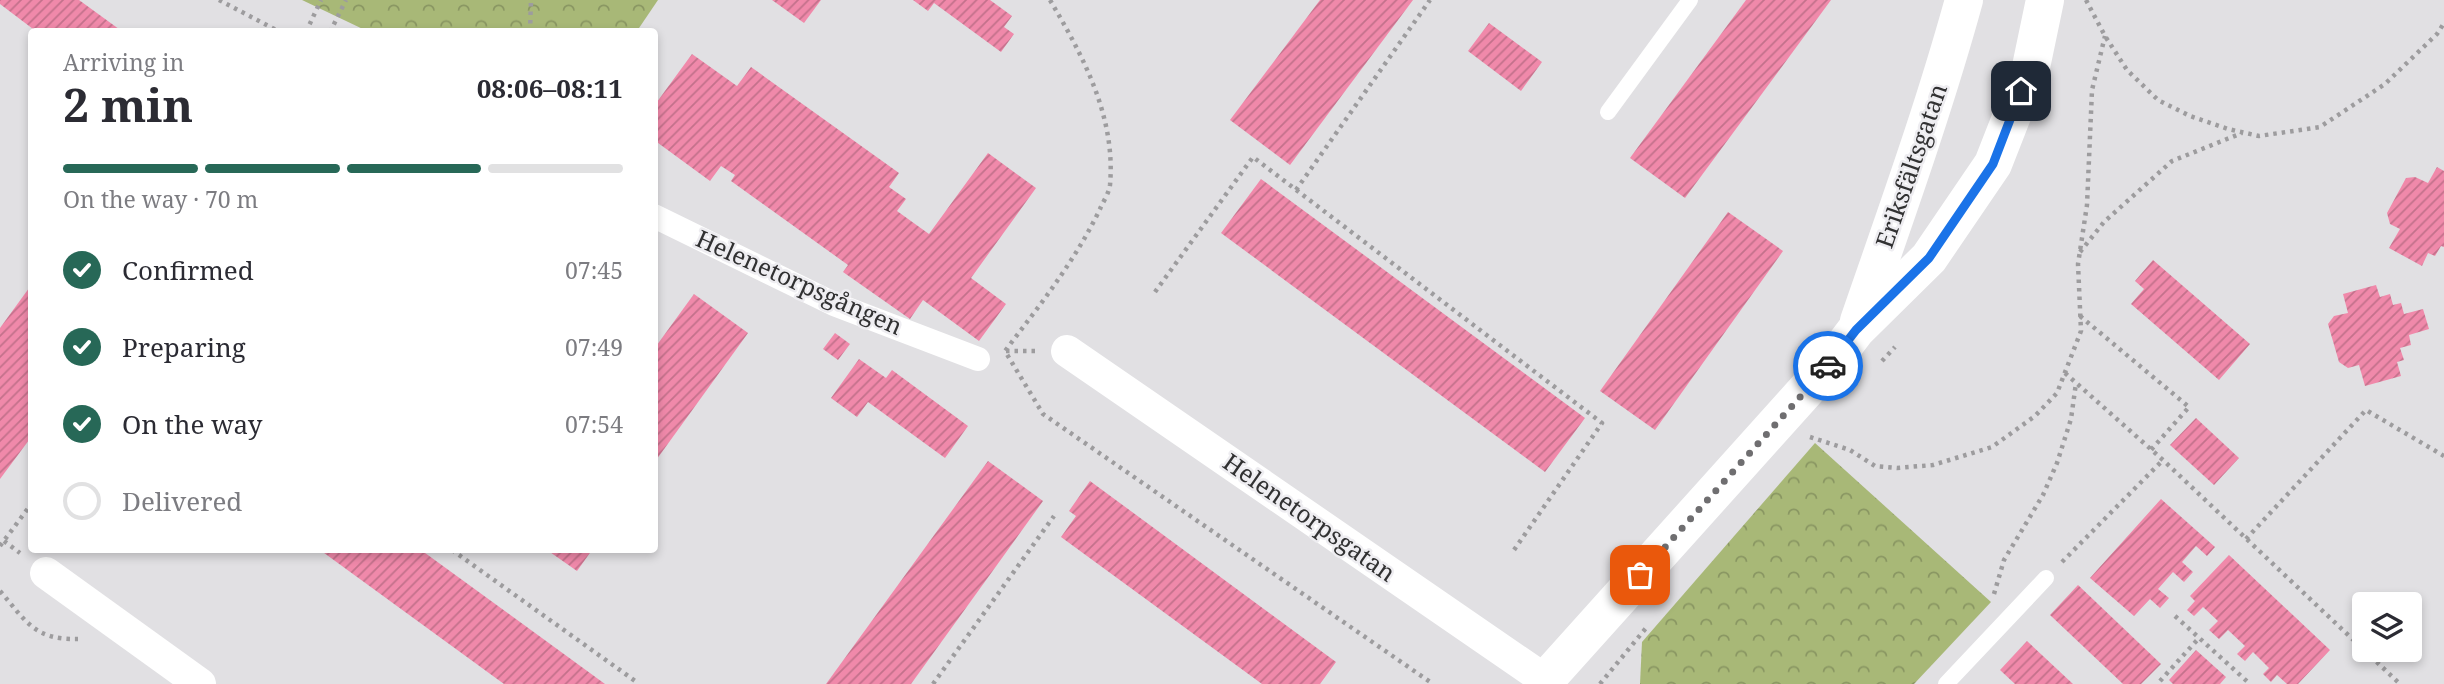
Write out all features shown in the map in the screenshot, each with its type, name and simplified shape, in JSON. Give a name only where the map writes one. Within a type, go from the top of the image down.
[{"type":"street","name":"Eriksfältsgatan","points":[[1856,330],[1931,111],[1964,0]]},
{"type":"street","name":"Eriksfältsgatan","points":[[1546,683],[1856,330],[1929,258],[1993,164],[2031,67],[2045,0]]},
{"type":"street","name":"Helenetorpsgången","points":[[658,218],[834,304],[978,359]]},
{"type":"street","name":"Helenetorpsgatan","points":[[1068,351],[1546,683]]},
{"type":"street","points":[[46,573],[200,684]]},
{"type":"lane","points":[[1608,112],[1690,0]]},
{"type":"lane","points":[[1946,684],[2046,578]]},
{"type":"path","points":[[219,0],[272,28]]},
{"type":"path","points":[[308,28],[321,0]]},
{"type":"path","points":[[332,28],[346,0]]},
{"type":"path","points":[[530,28],[531,0]]},
{"type":"path","points":[[1296,190],[1430,0]]},
{"type":"path","points":[[2086,0],[2127,71],[2158,100],[2190,116],[2259,136],[2320,127],[2385,84],[2437,34],[2444,23]]},
{"type":"path","points":[[1818,427],[1809,437],[1850,450],[1875,466],[1896,468],[1933,465],[1992,447],[2012,435],[2057,393],[2081,331],[2079,253],[2087,205],[2092,90],[2105,36]]},
{"type":"path","points":[[2079,253],[2104,222],[2172,161],[2243,133]]},
{"type":"path","points":[[1154,292],[1253,157],[1602,423],[1514,550]]},
{"type":"path","points":[[2080,316],[2189,407],[2151,450]]},
{"type":"path","points":[[1874,370],[1902,341]]},
{"type":"path","points":[[978,359],[1005,351],[1068,351]]},
{"type":"path","points":[[2066,373],[2400,684]]},
{"type":"path","points":[[1997,630],[1994,591],[2004,560],[2043,495],[2057,463],[2071,419],[2076,382]]},
{"type":"path","points":[[2246,539],[2366,410],[2444,456]]},
{"type":"path","points":[[2046,578],[2162,460]]},
{"type":"path","points":[[2,543],[28,508]]},
{"type":"path","points":[[933,684],[1054,516]]},
{"type":"path","points":[[456,553],[638,683]]},
{"type":"path","points":[[2175,617],[2250,684]]},
{"type":"path","points":[[2160,683],[2199,638]]},
{"type":"green space","points":[[302,0],[658,0],[639,28],[361,28]]},
{"type":"green space","points":[[1815,443],[1991,602],[1914,684],[1640,684],[1642,642]]},
{"type":"building","points":[[0,0],[79,0],[118,28],[32,28],[0,4]]},
{"type":"building","points":[[772,0],[821,0],[804,23]]},
{"type":"building","points":[[913,0],[990,0],[1012,16],[1004,27],[1014,34],[1001,52],[934,3],[928,11]]},
{"type":"building","points":[[1320,0],[1413,0],[1290,165],[1230,120]]},
{"type":"building","points":[[1746,0],[1831,0],[1685,198],[1630,158]]},
{"type":"building","points":[[1489,23],[1542,62],[1521,91],[1468,51]]},
{"type":"building","points":[[692,54],[737,86],[751,67],[899,173],[889,187],[906,199],[897,211],[929,234],[988,153],[1036,188],[971,278],[1006,304],[979,341],[923,300],[910,319],[843,272],[848,265],[731,181],[735,175],[721,166],[710,181],[658,143],[658,101]]},
{"type":"building","points":[[2437,167],[2444,171],[2444,247],[2441,246],[2435,256],[2428,253],[2422,266],[2389,248],[2400,229],[2390,224],[2387,213],[2406,178],[2415,177],[2428,183]]},
{"type":"building","points":[[1261,179],[1585,418],[1545,472],[1221,233]]},
{"type":"building","points":[[1728,212],[1783,251],[1655,430],[1600,391]]},
{"type":"building","points":[[2153,260],[2250,344],[2219,380],[2131,304],[2144,289],[2135,281]]},
{"type":"building","points":[[2376,285],[2380,297],[2390,294],[2393,305],[2401,303],[2404,314],[2423,309],[2429,329],[2409,335],[2411,345],[2400,348],[2404,360],[2397,362],[2401,376],[2365,386],[2359,365],[2348,368],[2339,362],[2328,324],[2334,316],[2348,313],[2343,294]]},
{"type":"building","points":[[28,290],[28,441],[0,479],[0,328]]},
{"type":"building","points":[[694,294],[748,333],[658,457],[658,344]]},
{"type":"building","points":[[835,333],[850,344],[838,360],[823,349]]},
{"type":"building","points":[[859,359],[886,378],[892,370],[968,426],[945,458],[868,402],[857,417],[831,398]]},
{"type":"building","points":[[2196,418],[2239,458],[2214,485],[2170,445]]},
{"type":"building","points":[[988,461],[1043,501],[911,684],[826,684]]},
{"type":"building","points":[[1090,481],[1336,662],[1320,684],[1262,684],[1061,537],[1076,516],[1069,511]]},
{"type":"building","points":[[2161,499],[2215,547],[2207,556],[2196,546],[2182,562],[2193,572],[2184,582],[2173,572],[2158,589],[2169,598],[2160,608],[2150,599],[2134,616],[2090,578]]},
{"type":"building","points":[[324,553],[425,553],[605,684],[504,684]]},
{"type":"building","points":[[551,553],[590,553],[577,571]]},
{"type":"building","points":[[2229,555],[2330,650],[2298,684],[2287,684],[2277,675],[2271,682],[2263,674],[2269,668],[2253,652],[2245,661],[2237,654],[2245,646],[2228,630],[2219,639],[2209,630],[2218,621],[2203,607],[2194,616],[2187,610],[2195,601],[2190,596]]},
{"type":"building","points":[[2078,585],[2161,664],[2141,684],[2123,684],[2050,615]]},
{"type":"building","points":[[2027,641],[2073,684],[2015,684],[2000,670]]},
{"type":"building","points":[[2196,650],[2226,677],[2220,684],[2173,684],[2169,680]]},
{"type":"way so far","points":[[1640,575],[1828,366]]},
{"type":"route","points":[[1828,366],[1856,330],[1929,258],[1993,164],[2021,91]]}]
